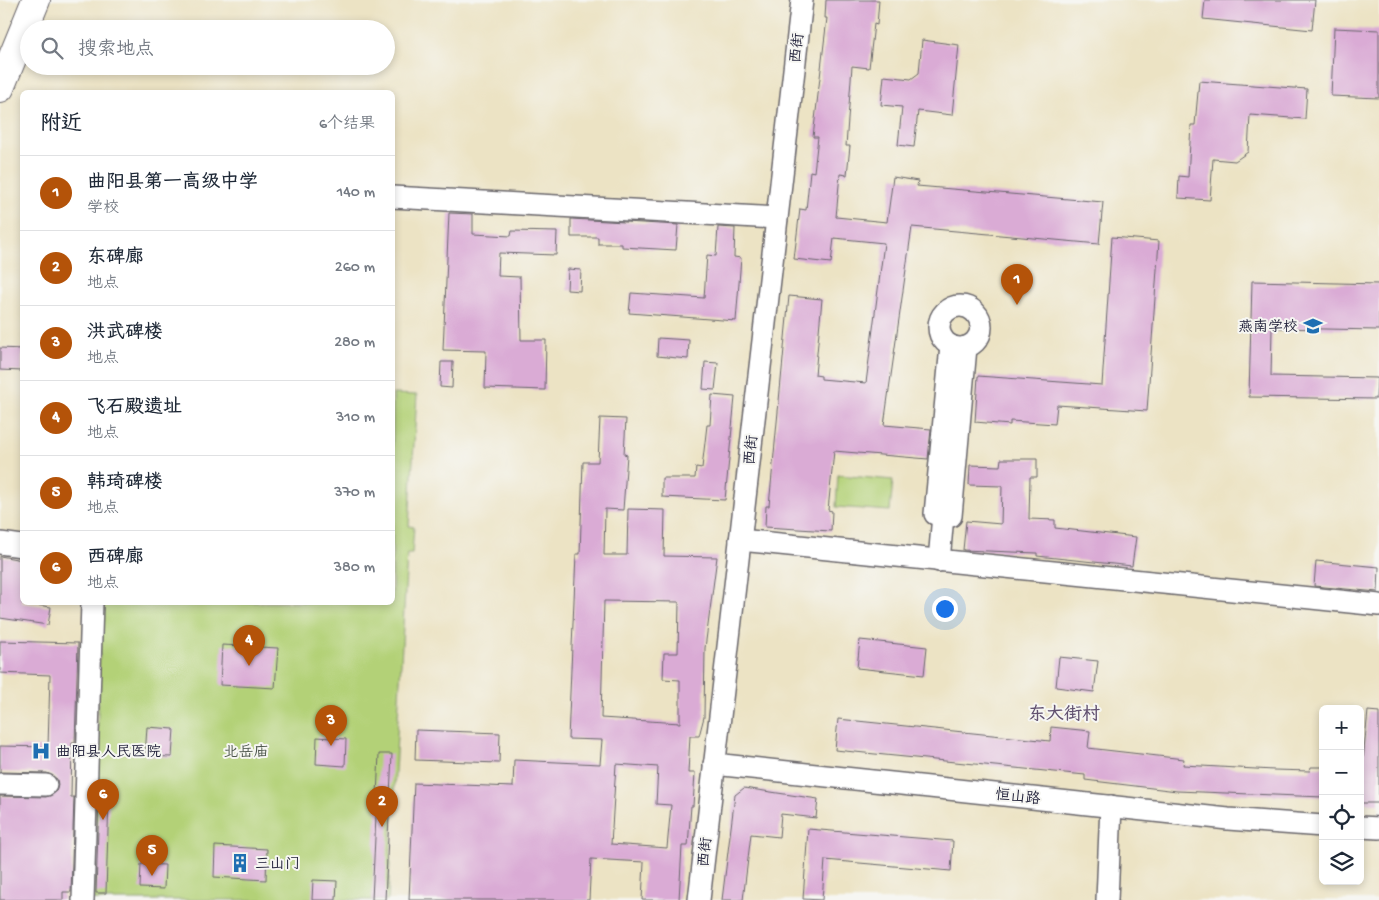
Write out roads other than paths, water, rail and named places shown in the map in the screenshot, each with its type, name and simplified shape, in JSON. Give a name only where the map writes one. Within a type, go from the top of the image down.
[{"type":"highway","points":[[0,44],[18,0]]},
{"type":"highway","points":[[28,20],[36,0]]},
{"type":"highway","points":[[0,88],[20,39]]},
{"type":"street","name":"西街","points":[[699,900],[802,0]]},
{"type":"street","points":[[395,197],[776,218]]},
{"type":"street","points":[[939,562],[943,515],[935,514],[958,346]]},
{"type":"street","points":[[740,540],[939,562],[1379,605]]},
{"type":"street","points":[[0,543],[20,546]]},
{"type":"street","points":[[83,900],[92,605]]},
{"type":"street","name":"恒山路","points":[[714,764],[1228,819],[1319,826]]},
{"type":"street","points":[[0,784],[46,785]]},
{"type":"street","points":[[1107,900],[1111,806]]},
{"type":"street","points":[[1364,827],[1379,828]]},
{"type":"place","name":"曲阳县第一高级中学","points":[[1017,305]]},
{"type":"place","name":"燕南学校","points":[[1313,326]]},
{"type":"place","name":"飞石殿遗址","points":[[249,666]]},
{"type":"place","name":"洪武碑楼","points":[[331,746]]},
{"type":"place","name":"曲阳县人民医院","points":[[41,751]]},
{"type":"place","name":"西碑廊","points":[[103,820]]},
{"type":"place","name":"东碑廊","points":[[382,827]]},
{"type":"place","name":"三山门","points":[[240,863]]},
{"type":"place","name":"韩琦碑楼","points":[[152,876]]},
{"type":"district","name":"东大街村","points":[[1064,713]]},
{"type":"park label","name":"北岳庙","points":[[246,751]]}]
